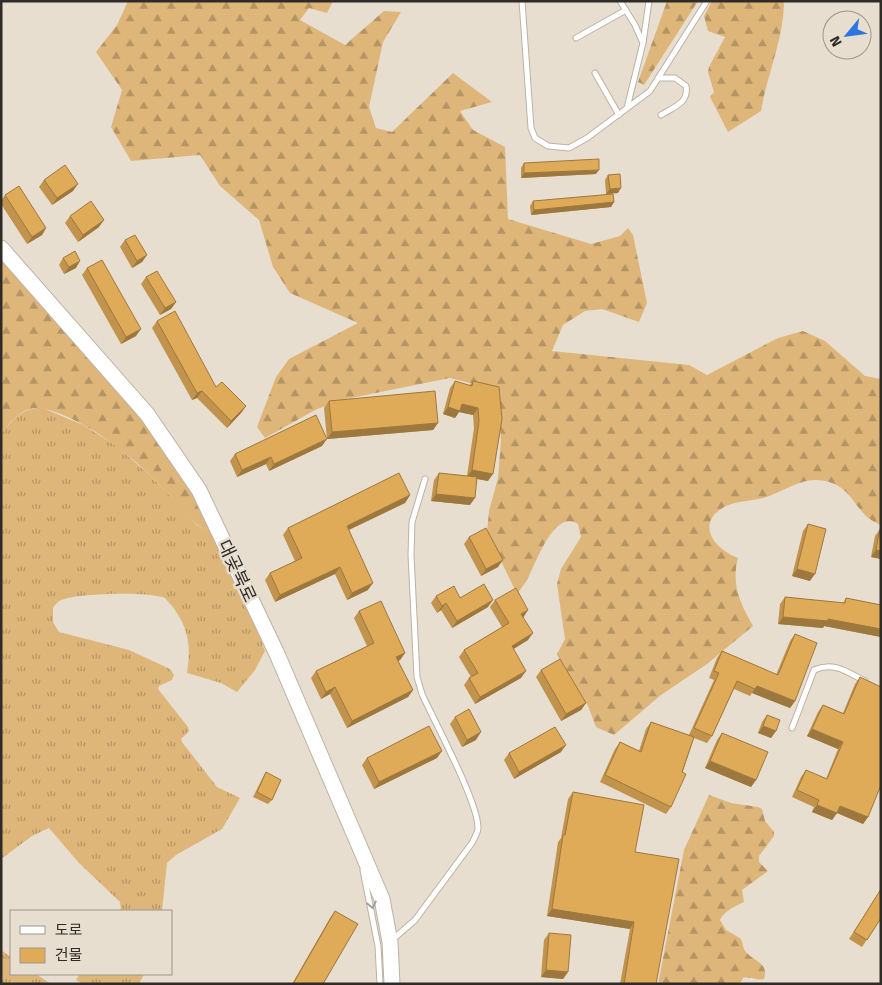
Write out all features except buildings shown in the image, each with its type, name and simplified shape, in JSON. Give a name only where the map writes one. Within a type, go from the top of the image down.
[{"type":"street","name":"대곶북로","points":[[1,248],[147,414],[199,490],[277,654],[382,899],[390,942],[392,984]]},
{"type":"lane","points":[[522,1],[531,128],[535,138],[548,146],[569,148],[619,115],[650,91],[707,1]]},
{"type":"lane","points":[[620,1],[643,43]]},
{"type":"lane","points":[[627,109],[643,43],[649,1]]},
{"type":"lane","points":[[576,38],[626,10]]},
{"type":"lane","points":[[595,73],[619,115]]},
{"type":"lane","points":[[658,78],[675,78],[686,86],[688,94],[683,102],[662,115]]},
{"type":"lane","points":[[390,942],[415,920],[472,843],[478,831],[470,800],[422,694],[418,677],[411,555],[412,522],[425,479]]},
{"type":"lane","points":[[792,728],[814,670],[824,665],[834,665],[873,686]]},
{"type":"lane","points":[[364,857],[363,872],[378,946],[380,984]]},
{"type":"green space","points":[[128,1],[333,1],[327,13],[309,8],[300,20],[345,45],[384,11],[401,12],[383,42],[369,107],[376,128],[392,132],[453,73],[492,102],[460,111],[473,130],[505,147],[508,219],[591,244],[620,236],[628,228],[633,235],[647,303],[639,322],[602,309],[585,311],[563,325],[552,351],[689,365],[707,375],[778,338],[803,331],[825,341],[865,376],[881,379],[881,525],[864,514],[840,487],[830,482],[818,480],[797,484],[763,498],[730,504],[717,512],[711,519],[709,527],[711,534],[721,548],[738,558],[736,585],[744,609],[753,626],[707,664],[661,695],[614,735],[596,727],[588,706],[557,654],[565,639],[557,584],[561,569],[581,537],[578,524],[569,521],[561,524],[554,530],[541,549],[528,578],[517,594],[487,532],[489,511],[498,478],[501,441],[498,390],[450,378],[346,399],[317,409],[265,438],[257,427],[276,377],[289,359],[358,323],[290,293],[273,267],[259,220],[220,186],[200,155],[131,161],[111,127],[122,90],[96,52],[117,25]]},
{"type":"green space","points":[[667,1],[698,1],[644,85],[638,82]]},
{"type":"green space","points":[[712,1],[784,1],[781,29],[761,111],[728,132],[710,97],[714,92],[708,72],[709,67],[725,37],[708,31],[704,16]]},
{"type":"green space","points":[[1,251],[184,467],[212,534],[195,523],[154,479],[126,453],[95,431],[72,419],[50,410],[32,408],[17,416],[1,434]]},
{"type":"green space","points":[[36,408],[43,408],[83,425],[117,446],[154,479],[197,525],[212,534],[242,590],[265,651],[255,670],[237,692],[221,683],[187,673],[189,651],[186,632],[178,615],[165,598],[144,594],[97,594],[61,600],[53,608],[53,622],[59,632],[129,650],[170,669],[174,675],[172,680],[159,686],[158,689],[188,727],[189,731],[181,739],[182,742],[217,787],[240,798],[222,829],[176,855],[167,863],[162,910],[121,910],[120,902],[79,863],[49,828],[32,836],[1,859],[1,434],[19,415]]},
{"type":"green space","points":[[709,795],[731,803],[762,809],[765,821],[774,832],[774,836],[759,856],[759,862],[768,871],[742,890],[744,902],[727,911],[720,920],[726,930],[740,938],[745,951],[763,966],[765,969],[764,979],[743,978],[740,984],[658,984],[684,850]]},
{"type":"green space","points":[[1,950],[10,956],[10,975],[38,975],[51,984],[1,984]]},
{"type":"green space","points":[[79,975],[144,975],[139,984],[83,984],[76,980]]}]
